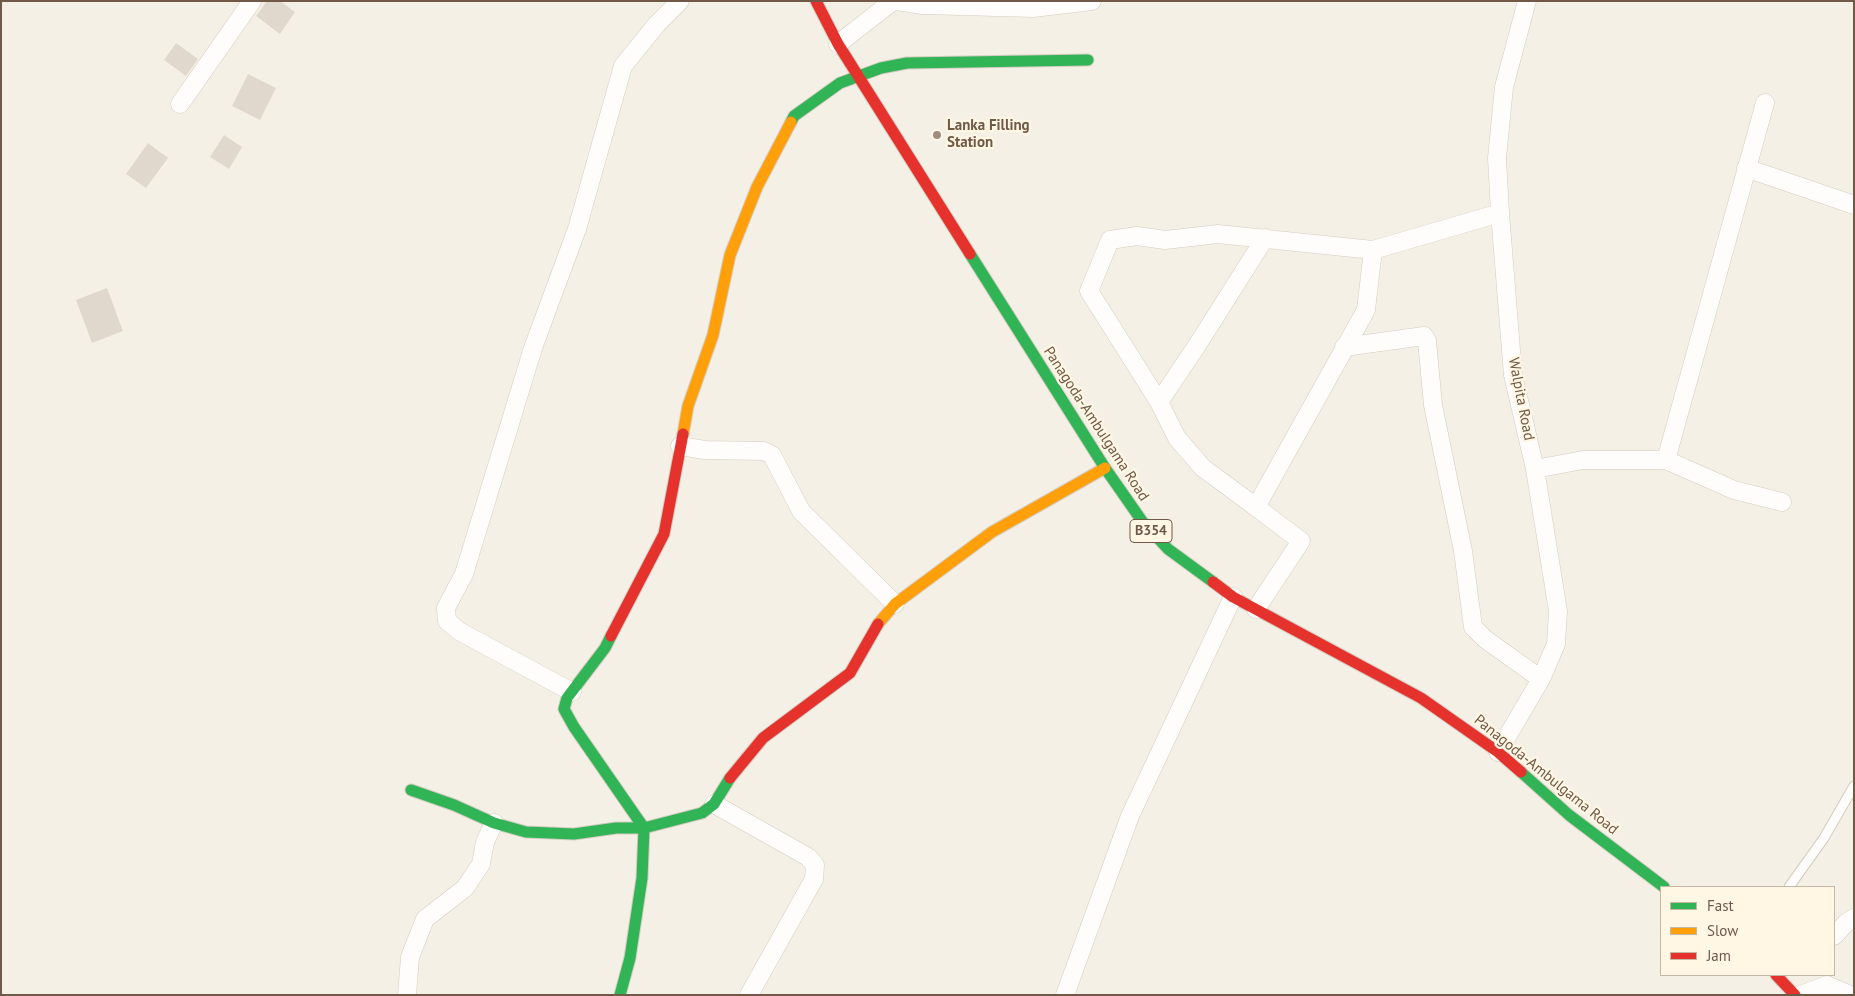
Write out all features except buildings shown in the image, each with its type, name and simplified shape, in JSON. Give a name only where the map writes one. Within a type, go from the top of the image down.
[{"type":"street","points":[[180,104],[252,1]]},
{"type":"street","points":[[572,692],[459,631],[447,621],[446,608],[464,574],[533,348],[577,229],[623,66],[657,24],[680,1]]},
{"type":"street","name":"Panagoda-Ambulgama Road","points":[[816,1],[838,44],[1105,468],[1142,521],[1168,549],[1233,597],[1421,698],[1498,752],[1569,815],[1663,886]]},
{"type":"street","points":[[838,44],[895,1],[923,5],[1033,8],[1092,1]]},
{"type":"street","name":"Walpita Road","points":[[1498,752],[1541,680],[1556,644],[1558,611],[1535,469],[1513,376],[1497,158],[1504,88],[1527,1]]},
{"type":"street","points":[[620,995],[630,958],[642,878],[644,828],[574,727],[564,709],[567,698],[605,648],[664,534],[688,406],[714,335],[730,255],[757,187],[794,116],[840,84],[859,75],[880,68],[907,63],[1088,60]]},
{"type":"street","points":[[1666,460],[1765,103]]},
{"type":"street","points":[[1746,168],[1854,205]]},
{"type":"street","points":[[1256,609],[1301,541],[1203,468],[1176,438],[1159,402],[1089,292],[1110,240],[1137,236],[1165,240],[1218,234],[1373,250],[1500,213]]},
{"type":"street","points":[[1159,402],[1196,348],[1265,238]]},
{"type":"street","points":[[1256,507],[1366,310],[1373,250]]},
{"type":"street","points":[[1344,348],[1424,336],[1427,341],[1433,405],[1463,551],[1473,628],[1541,680]]},
{"type":"street","points":[[680,446],[705,450],[764,451],[772,455],[801,511],[895,604]]},
{"type":"street","points":[[1535,469],[1583,460],[1666,460],[1734,490],[1782,502]]},
{"type":"street","points":[[411,790],[494,824],[526,832],[574,834],[616,828],[644,828],[702,813],[714,804],[725,784],[763,738],[850,673],[879,621],[895,604],[992,532],[1105,468]]},
{"type":"street","points":[[1065,995],[1130,816],[1233,597]]},
{"type":"street","points":[[714,804],[808,856],[815,865],[814,879],[749,995]]},
{"type":"street","points":[[407,995],[410,957],[426,919],[464,888],[481,864],[485,842],[494,824]]},
{"type":"street","points":[[1835,935],[1846,923],[1854,918]]},
{"type":"street","points":[[1792,985],[1827,984],[1850,995]]},
{"type":"lane","points":[[1790,886],[1824,838],[1854,786]]},
{"type":"traffic: fast","points":[[791,122],[794,116],[840,83],[881,68],[907,63],[1088,60]]},
{"type":"traffic: fast","points":[[970,254],[1105,468],[1142,521],[1168,549],[1213,582]]},
{"type":"traffic: fast","points":[[611,636],[605,648],[567,698],[564,709],[574,727],[644,828],[642,878],[630,958],[620,995]]},
{"type":"traffic: fast","points":[[1521,772],[1569,815],[1663,886]]},
{"type":"traffic: fast","points":[[411,790],[454,805],[494,823],[526,832],[574,834],[616,828],[644,828],[702,813],[714,804],[730,778]]},
{"type":"traffic: slow","points":[[683,434],[688,406],[713,335],[730,255],[757,187],[791,122]]},
{"type":"traffic: slow","points":[[878,624],[895,604],[992,532],[1105,468]]},
{"type":"traffic: jam","points":[[816,1],[838,44],[970,254]]},
{"type":"traffic: jam","points":[[611,636],[664,534],[683,434]]},
{"type":"traffic: jam","points":[[1213,582],[1233,597],[1421,698],[1498,752],[1521,772]]},
{"type":"traffic: jam","points":[[730,778],[763,738],[850,673],[878,624]]},
{"type":"traffic: jam","points":[[1777,976],[1795,995]]},
{"type":"place","name":"Lanka Filling Station","points":[[937,135]]}]
